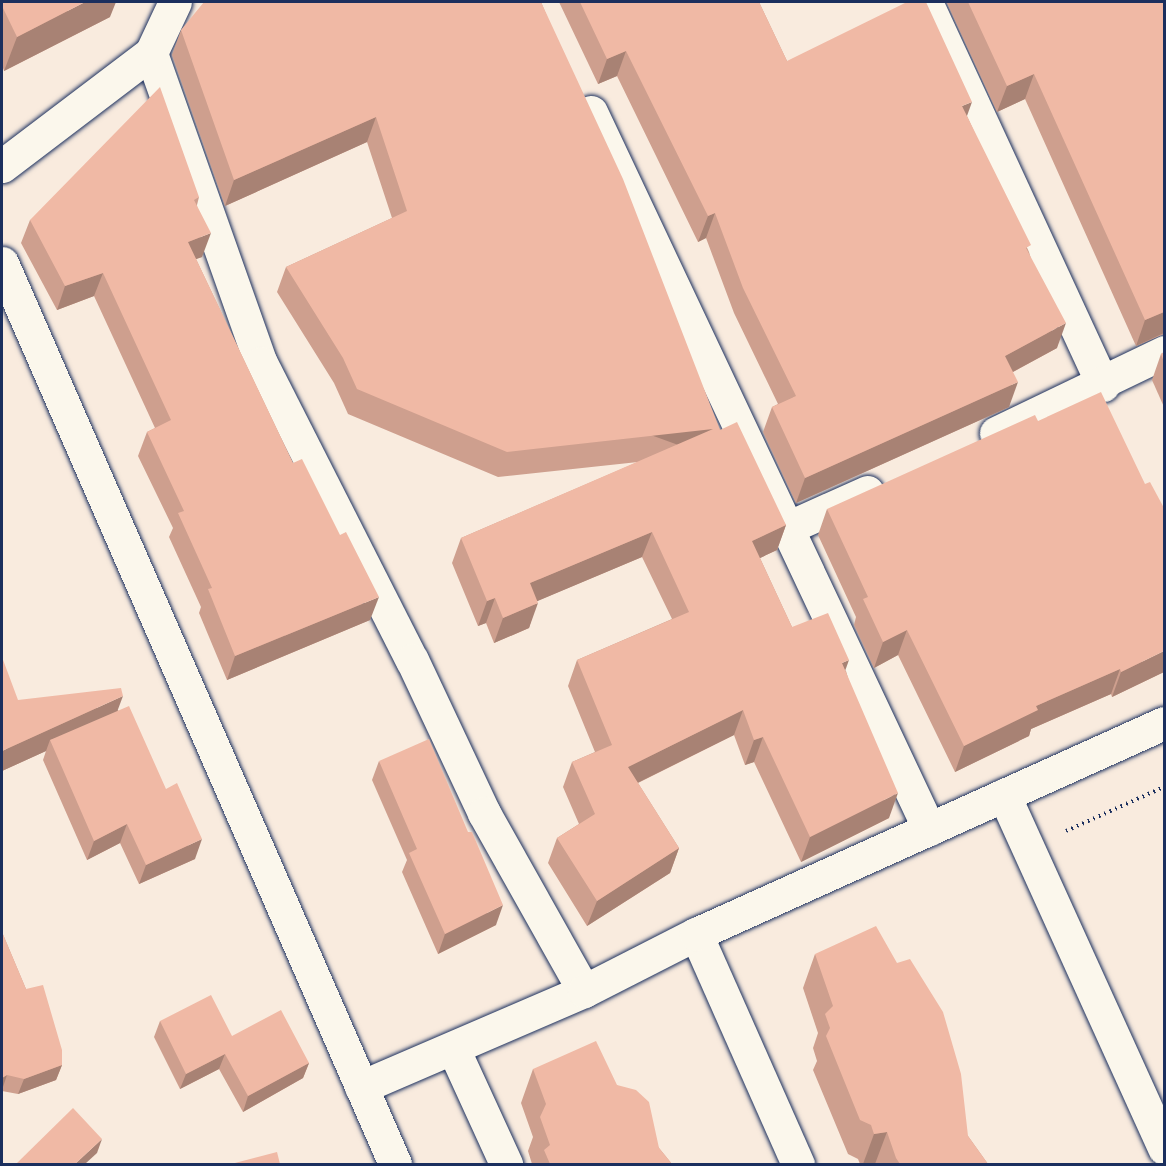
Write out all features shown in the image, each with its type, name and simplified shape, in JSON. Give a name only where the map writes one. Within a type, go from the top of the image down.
[{"type":"street","points":[[926,2],[1102,385]]},
{"type":"street","points":[[2,166],[151,53],[169,4]]},
{"type":"street","points":[[151,53],[261,363],[412,660],[484,813],[584,991]]},
{"type":"street","points":[[580,87],[929,829]]},
{"type":"street","points":[[2,262],[395,1164]]},
{"type":"street","points":[[972,444],[1102,385],[1164,352]]},
{"type":"street","points":[[787,528],[896,478]]},
{"type":"street","points":[[362,1087],[584,991],[696,934],[1164,723]]},
{"type":"street","points":[[1004,795],[1164,1149]]},
{"type":"street","points":[[696,934],[798,1164]]},
{"type":"street","points":[[453,1048],[506,1164]]},
{"type":"path","points":[[1027,849],[1164,787]]},
{"type":"building","points":[[2,2],[85,2],[17,37]]},
{"type":"building","points":[[204,2],[541,2],[623,179],[720,430],[737,422],[786,525],[752,541],[792,627],[828,613],[849,660],[842,663],[898,793],[810,837],[763,737],[754,740],[743,710],[628,767],[679,848],[597,901],[557,838],[595,814],[572,762],[612,745],[577,660],[689,612],[652,532],[530,583],[538,603],[503,618],[495,598],[487,601],[461,538],[713,429],[507,452],[357,389],[343,358],[286,267],[407,211],[376,117],[234,180],[181,30]]},
{"type":"building","points":[[580,2],[759,2],[787,61],[907,2],[926,2],[972,102],[962,106],[1031,245],[1026,248],[1066,323],[1005,356],[1018,382],[805,478],[772,407],[796,396],[743,288],[715,213],[708,216],[626,51],[607,59]]},
{"type":"building","points":[[968,2],[1164,2],[1164,312],[1145,320],[1034,74],[1007,86]]},
{"type":"building","points":[[160,87],[199,197],[194,200],[211,233],[188,242],[293,463],[302,459],[340,535],[346,532],[379,597],[235,656],[208,589],[212,588],[178,513],[184,511],[147,432],[171,420],[103,273],[65,286],[30,220]]},
{"type":"building","points":[[1101,392],[1145,484],[1150,482],[1164,508],[1164,651],[1121,672],[1120,669],[1036,706],[1038,710],[964,746],[907,630],[883,642],[863,599],[868,597],[827,509],[1035,415],[1038,421]]},
{"type":"building","points":[[2,657],[18,700],[121,688],[123,696],[2,751]]},
{"type":"building","points":[[129,706],[166,789],[177,783],[202,839],[146,865],[127,824],[94,841],[50,740]]},
{"type":"building","points":[[429,739],[468,832],[472,832],[503,905],[445,934],[409,853],[417,849],[379,761]]},
{"type":"building","points":[[876,926],[897,963],[910,959],[943,1012],[961,1074],[968,1136],[988,1164],[900,1164],[887,1132],[874,1134],[871,1125],[860,1120],[826,1036],[830,1028],[825,1014],[833,1006],[815,954]]},
{"type":"building","points":[[2,932],[26,989],[43,985],[62,1050],[62,1065],[24,1079],[7,1075],[2,1078]]},
{"type":"building","points":[[211,995],[232,1036],[281,1010],[309,1063],[248,1096],[225,1054],[186,1074],[160,1021]]},
{"type":"building","points":[[596,1041],[617,1085],[636,1090],[649,1102],[659,1148],[672,1164],[550,1164],[544,1150],[550,1145],[540,1117],[546,1104],[533,1069]]},
{"type":"building","points":[[73,1108],[102,1139],[75,1164],[16,1164]]},
{"type":"building","points":[[277,1152],[280,1164],[231,1164]]}]
